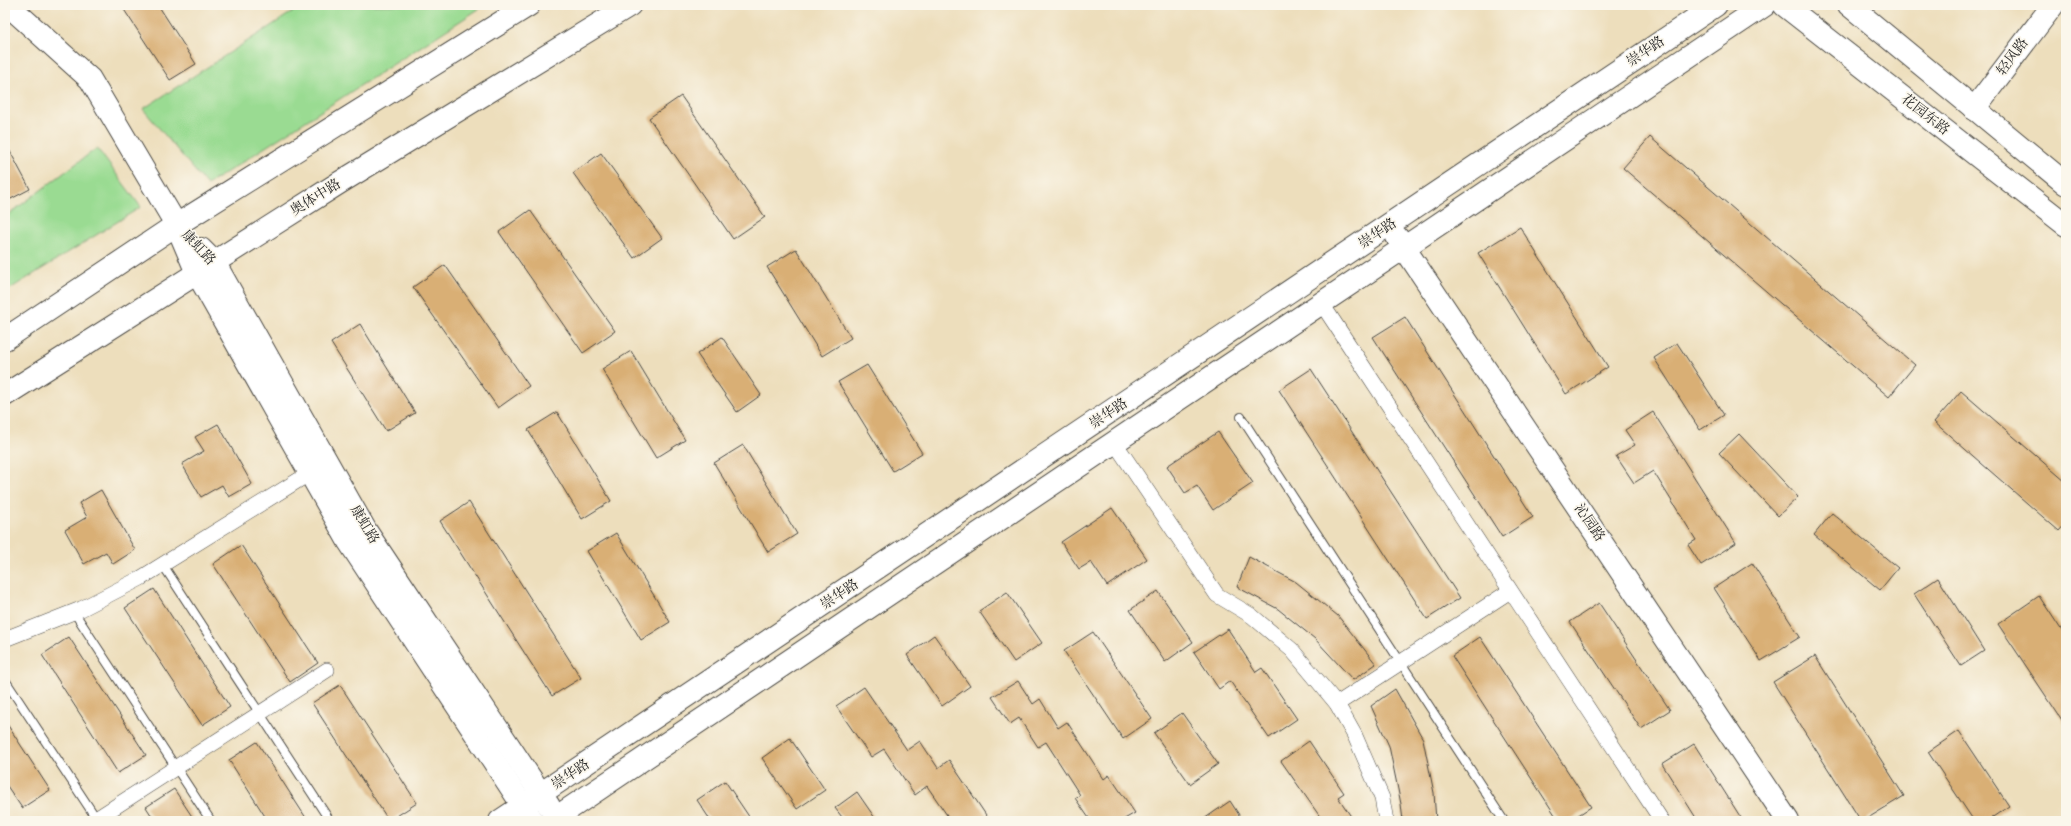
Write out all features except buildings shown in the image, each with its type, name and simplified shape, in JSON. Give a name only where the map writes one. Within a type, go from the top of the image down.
[{"type":"main road","name":"康虹路","points":[[8,5],[90,79],[177,226],[206,268],[533,807]]},
{"type":"main road","points":[[5,339],[177,226],[529,5]]},
{"type":"main road","name":"奥体中路","points":[[5,395],[346,179],[630,5]]},
{"type":"main road","name":"崇华路","points":[[500,821],[533,807],[1716,5]]},
{"type":"main road","name":"崇华路","points":[[555,820],[1765,5]]},
{"type":"main road","name":"花园东路","points":[[1784,5],[2066,225]]},
{"type":"main road","points":[[1849,5],[2066,184]]},
{"type":"main road","name":"轻风路","points":[[1974,109],[2053,5]]},
{"type":"main road","name":"沁园路","points":[[1390,226],[1788,821]]},
{"type":"main road","name":"康虹路","points":[[206,268],[310,473],[349,542],[533,807],[555,820]]},
{"type":"street","points":[[1322,304],[1662,821]]},
{"type":"street","points":[[1115,443],[1217,594],[1252,616],[1292,650],[1337,704],[1356,736],[1382,798],[1386,821]]},
{"type":"street","points":[[5,639],[74,612],[141,578],[310,473]]},
{"type":"street","points":[[1337,704],[1510,591]]},
{"type":"street","points":[[96,820],[326,670]]},
{"type":"lane","points":[[1240,417],[1504,821]]},
{"type":"lane","points":[[163,565],[330,821]]},
{"type":"lane","points":[[74,612],[211,821]]},
{"type":"lane","points":[[5,680],[96,820]]},
{"type":"green space","points":[[303,5],[485,5],[207,185],[143,109]]},
{"type":"green space","points":[[97,148],[141,207],[5,292],[5,217]]}]
